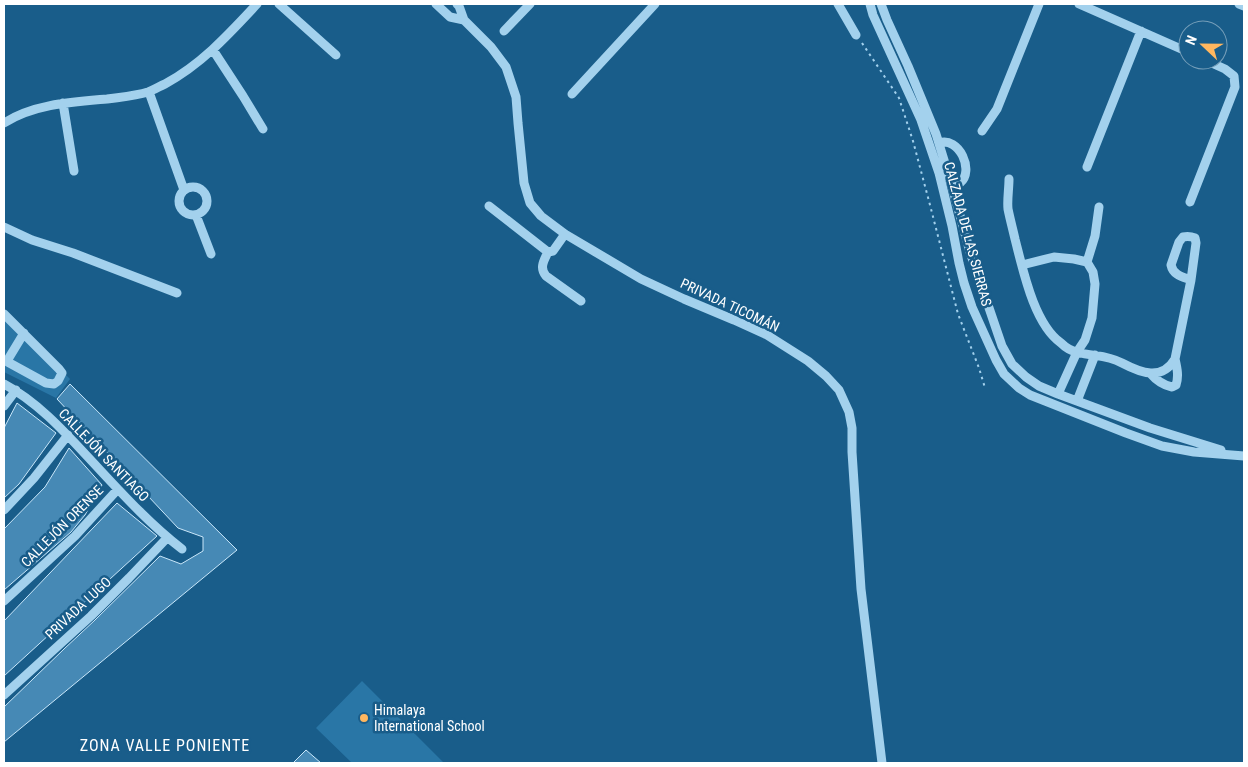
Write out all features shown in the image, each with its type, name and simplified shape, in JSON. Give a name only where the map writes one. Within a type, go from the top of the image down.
[{"type":"street","points":[[4,123],[28,112],[63,103],[122,97],[149,92],[174,79],[213,50],[257,4]]},
{"type":"street","points":[[279,4],[336,55]]},
{"type":"street","points":[[436,4],[450,16],[464,20]]},
{"type":"street","points":[[457,4],[460,6],[464,20]]},
{"type":"street","points":[[504,31],[530,4]]},
{"type":"street","points":[[572,94],[655,4]]},
{"type":"street","points":[[838,4],[856,35]]},
{"type":"street","name":"CALZADA DE LAS SIERRAS","points":[[870,4],[873,15],[921,120],[939,173],[964,283],[986,340],[1004,374],[1019,388],[1051,405],[1162,446],[1195,447],[1242,455]]},
{"type":"street","name":"CALZADA DE LAS SIERRAS","points":[[881,4],[939,142],[970,252],[1002,346],[1012,364],[1026,378],[1039,386],[1195,447]]},
{"type":"street","points":[[982,132],[997,109],[1038,4]]},
{"type":"street","points":[[1079,4],[1178,48]]},
{"type":"street","points":[[1239,4],[1244,6]]},
{"type":"street","name":"PRIVADA TICOMÁN","points":[[464,20],[491,47],[506,68],[516,98],[524,183],[530,203],[541,216],[565,234],[641,279],[767,335],[808,361],[839,390],[850,412],[852,428],[861,589],[882,763]]},
{"type":"street","points":[[1087,167],[1141,31]]},
{"type":"street","points":[[213,50],[263,129]]},
{"type":"street","points":[[1190,202],[1235,87],[1234,76],[1225,70]]},
{"type":"street","points":[[149,92],[184,190]]},
{"type":"street","points":[[63,103],[74,172]]},
{"type":"street","points":[[939,142],[952,143],[963,156],[966,167],[965,173],[961,182],[952,186]]},
{"type":"street","points":[[1009,179],[1008,208],[1032,298],[1041,319],[1051,334],[1059,342],[1077,352],[1113,358],[1140,371],[1158,373],[1166,370],[1175,359],[1191,280],[1196,244],[1195,238],[1186,236],[1179,242],[1171,268],[1175,273],[1191,280]]},
{"type":"street","points":[[195,187],[204,193],[207,204],[201,213],[196,215],[186,214],[179,205],[180,194],[184,190],[195,187]]},
{"type":"street","points":[[489,206],[548,252],[553,252],[565,234]]},
{"type":"street","points":[[1087,262],[1095,236],[1099,207]]},
{"type":"street","points":[[196,215],[211,254]]},
{"type":"street","points":[[4,226],[32,240],[73,253],[177,293]]},
{"type":"street","points":[[548,252],[542,265],[543,272],[581,301]]},
{"type":"street","points":[[1022,264],[1054,257],[1074,259],[1087,262],[1093,272],[1095,284],[1092,318],[1085,340],[1077,352],[1058,394]]},
{"type":"street","points":[[4,314],[24,333],[59,369],[62,374],[54,384],[46,383],[5,360],[24,333]]},
{"type":"street","points":[[1077,401],[1095,355]]},
{"type":"street","points":[[1150,373],[1165,386],[1176,386],[1178,370],[1175,359]]},
{"type":"street","name":"CALLEJÓN SANTIAGO","points":[[4,384],[16,390],[68,435],[118,489],[167,538],[182,549]]},
{"type":"street","points":[[4,406],[16,390]]},
{"type":"street","points":[[4,510],[34,478],[68,435]]},
{"type":"street","name":"CALLEJÓN ORENSE","points":[[4,601],[75,536],[118,489]]},
{"type":"street","name":"PRIVADA LUGO","points":[[4,695],[91,616],[167,538]]},
{"type":"path","points":[[856,35],[899,98],[930,204],[958,314],[979,368],[984,388]]},
{"type":"shaded area","points":[[4,313],[70,379],[56,398],[4,372]]},
{"type":"shaded area","name":"Himalaya International School","points":[[362,681],[444,763],[352,763],[316,728]]},
{"type":"building","points":[[70,384],[237,550],[4,742],[4,707],[160,556],[181,564],[203,551],[203,537],[178,528],[57,399]]},
{"type":"building","points":[[17,403],[56,433],[19,484],[4,498],[4,428]]},
{"type":"building","points":[[69,448],[102,485],[85,515],[71,532],[4,590],[4,529],[45,487]]},
{"type":"building","points":[[117,503],[157,536],[4,676],[4,621]]},
{"type":"building","points":[[306,750],[321,763],[293,763]]},
{"type":"place","name":"Himalaya International School","points":[[364,718]]},
{"type":"district","name":"ZONA VALLE PONIENTE","points":[[165,745]]}]
